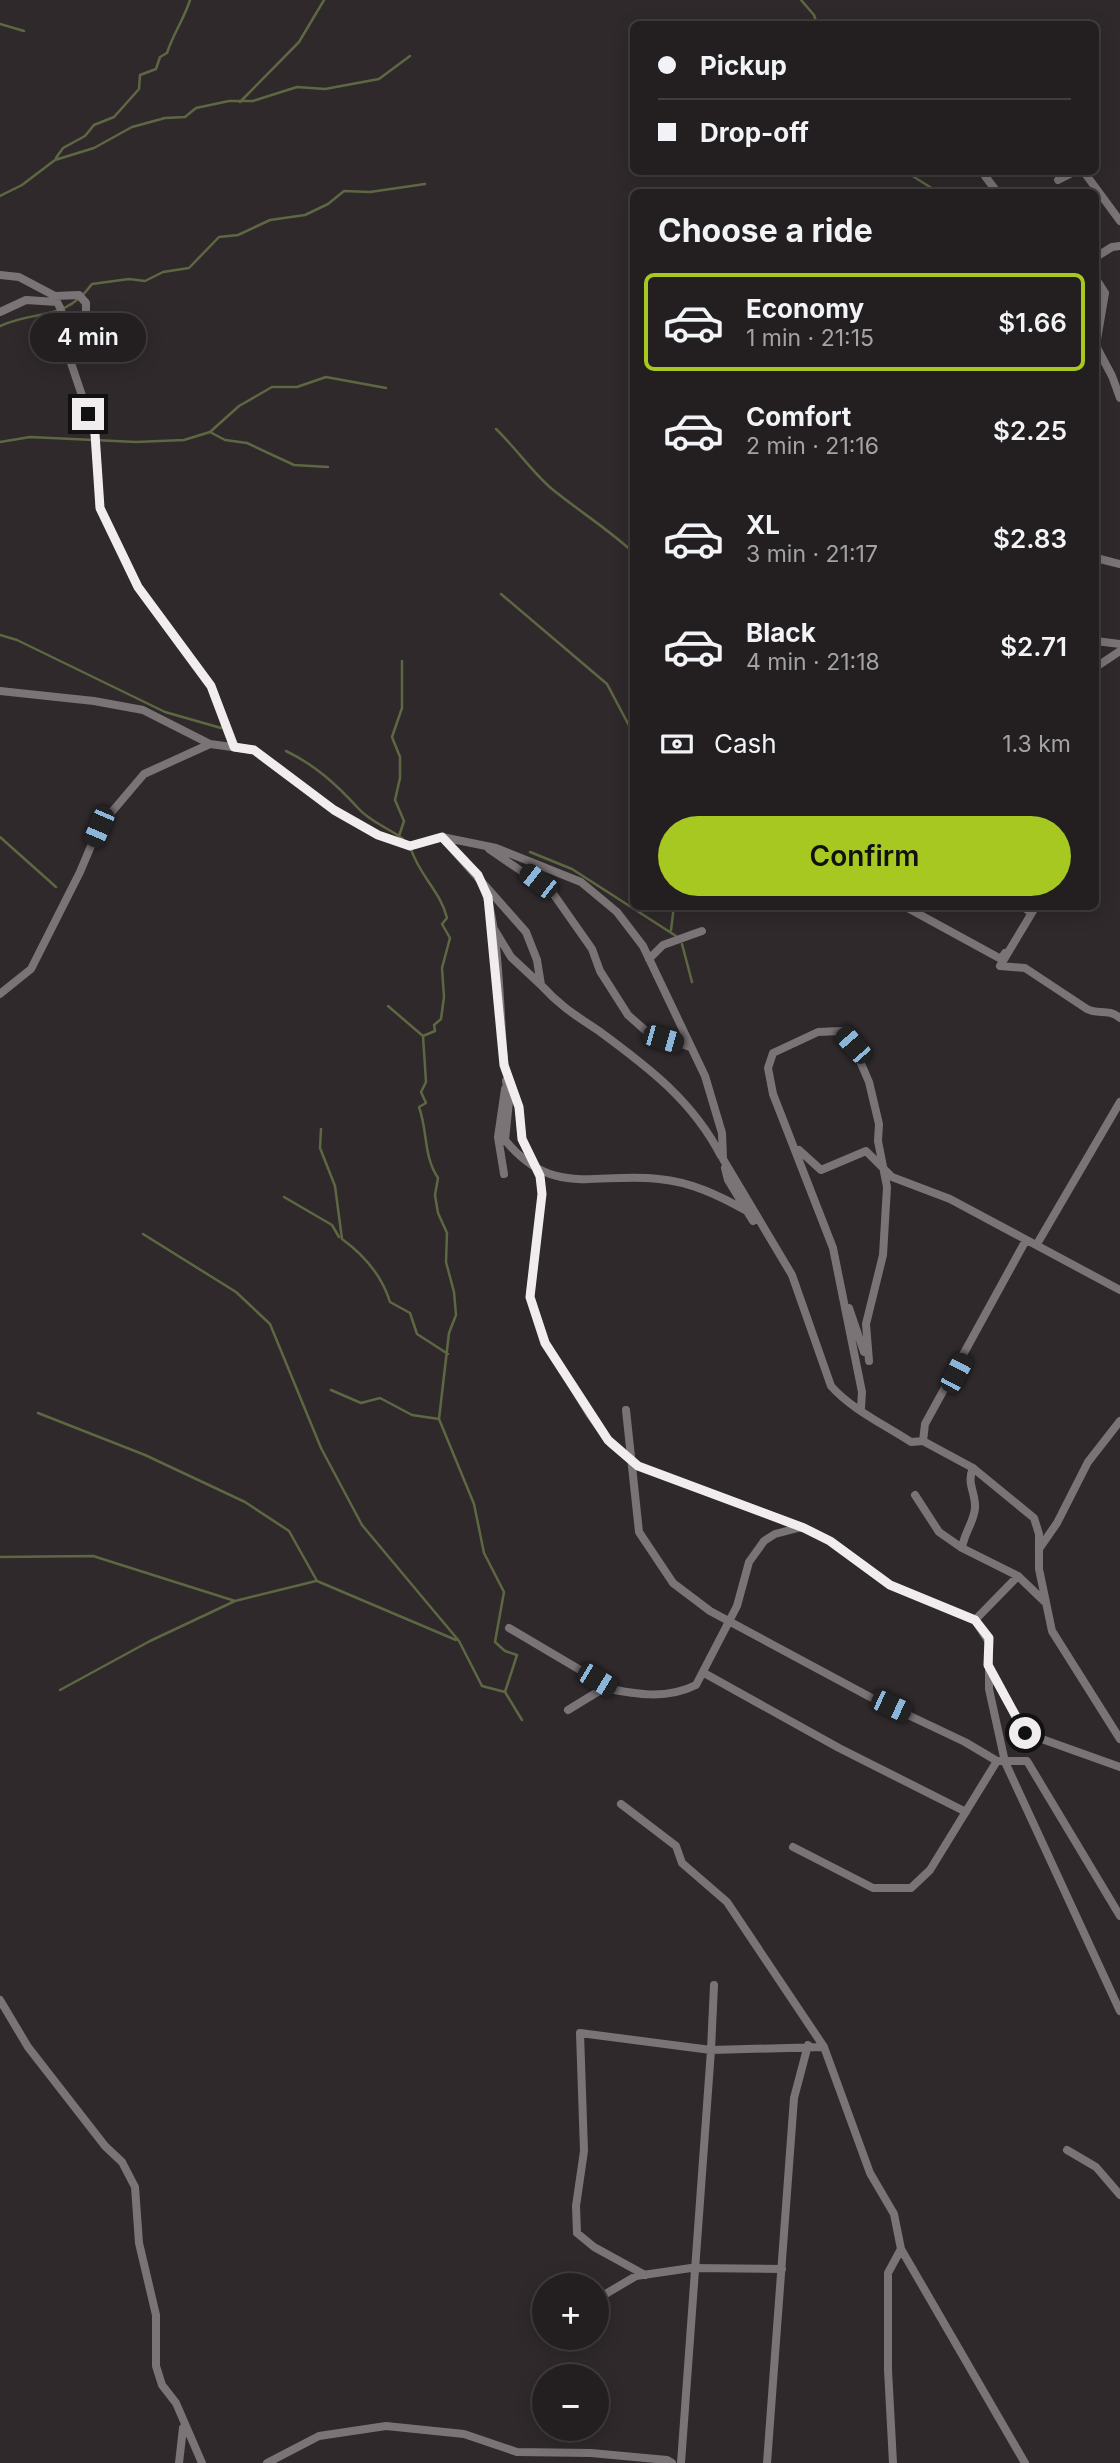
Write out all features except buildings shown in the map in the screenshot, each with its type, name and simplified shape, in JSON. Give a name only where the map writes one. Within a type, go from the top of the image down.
[{"type":"street","points":[[1058,180],[1067,175]]},
{"type":"street","points":[[985,176],[995,189]]},
{"type":"street","points":[[1099,192],[1120,221]]},
{"type":"street","points":[[1099,255],[1112,247],[1120,246]]},
{"type":"street","points":[[0,275],[19,277],[55,296],[79,295],[86,303],[71,356]]},
{"type":"street","points":[[1099,284],[1105,293],[1099,328]]},
{"type":"street","points":[[0,312],[26,300],[57,302],[62,310],[65,343],[95,434],[100,508],[138,587],[211,686],[234,747]]},
{"type":"street","points":[[1099,352],[1120,398]]},
{"type":"street","points":[[1099,559],[1120,564]]},
{"type":"street","points":[[1099,641],[1120,644]]},
{"type":"street","points":[[1099,665],[1120,652]]},
{"type":"street","points":[[0,691],[94,701],[143,710],[211,744],[254,750],[334,810],[378,835],[410,846],[442,837],[481,843],[581,881],[617,912],[643,946],[705,1076],[722,1133],[723,1159],[728,1180],[745,1210],[792,1275]]},
{"type":"street","points":[[0,994],[31,969],[80,872],[99,827],[144,774],[211,744]]},
{"type":"street","points":[[442,837],[526,932],[537,960],[541,985]]},
{"type":"street","points":[[481,843],[552,892],[592,949],[600,971],[628,1015],[646,1031],[691,1047]]},
{"type":"street","points":[[478,875],[488,897],[491,924],[509,1101],[505,1140],[544,1174],[586,1180],[658,1178],[703,1189],[745,1210]]},
{"type":"street","points":[[911,910],[1001,959],[1029,910]]},
{"type":"street","points":[[1029,910],[1000,966],[1025,968],[1087,1009],[1093,1012],[1107,1010],[1120,1018]]},
{"type":"street","points":[[491,924],[511,957],[566,1011],[618,1045],[674,1090],[706,1126],[792,1275],[831,1385],[844,1400],[861,1408],[911,1442],[923,1441],[973,1468],[1031,1514],[1038,1528],[1044,1601],[1055,1639],[1120,1740]]},
{"type":"street","points":[[649,959],[663,945],[702,931]]},
{"type":"street","points":[[842,1296],[869,1361],[865,1343],[867,1315],[880,1272],[887,1187],[879,1124],[869,1082],[853,1045],[841,1031],[818,1032],[773,1053],[768,1068],[773,1094],[833,1248],[842,1296],[862,1392],[861,1408]]},
{"type":"street","points":[[504,1065],[519,1107],[522,1139],[538,1169],[542,1194],[530,1297],[545,1343],[590,1415],[611,1444],[633,1462],[802,1527],[830,1541],[890,1585],[975,1620],[989,1638],[989,1689],[1001,1762],[1120,2011]]},
{"type":"street","points":[[504,1174],[498,1137],[506,1082]]},
{"type":"street","points":[[1037,1244],[1120,1102]]},
{"type":"street","points":[[796,1148],[821,1170],[866,1151],[892,1177],[950,1199],[1120,1290]]},
{"type":"street","points":[[923,1441],[925,1424],[1026,1240]]},
{"type":"street","points":[[626,1410],[633,1462],[634,1508],[639,1532],[673,1583],[729,1621],[1001,1762],[1027,1761],[1120,1916]]},
{"type":"street","points":[[1040,1549],[1057,1523],[1088,1462],[1120,1421]]},
{"type":"street","points":[[962,1548],[974,1515],[975,1498],[969,1481],[973,1468]]},
{"type":"street","points":[[915,1495],[932,1525],[962,1548],[1018,1576],[1044,1601]]},
{"type":"street","points":[[568,1710],[584,1702],[597,1690],[668,1694],[696,1685],[742,1594],[744,1572],[764,1541],[775,1534],[802,1527]]},
{"type":"street","points":[[975,1620],[1018,1576]]},
{"type":"street","points":[[509,1628],[618,1692]]},
{"type":"street","points":[[988,1665],[1025,1733],[1120,1767]]},
{"type":"street","points":[[704,1673],[839,1748],[966,1812]]},
{"type":"street","points":[[793,1847],[873,1888],[911,1888],[930,1870],[1001,1762]]},
{"type":"street","points":[[621,1804],[676,1846],[682,1863],[727,1902],[824,2047],[870,2174],[894,2214],[901,2249],[1025,2463]]},
{"type":"street","points":[[681,2463],[714,1985]]},
{"type":"street","points":[[0,2000],[28,2047],[104,2146],[122,2162],[135,2187],[139,2242],[156,2315],[156,2367],[162,2385],[176,2403],[202,2463]]},
{"type":"street","points":[[645,2274],[594,2247],[577,2233],[576,2206],[584,2151],[580,2034],[711,2049],[808,2045],[824,2047]]},
{"type":"street","points":[[767,2463],[794,2098],[808,2045]]},
{"type":"street","points":[[1068,2150],[1096,2167],[1120,2195]]},
{"type":"street","points":[[893,2463],[888,2370],[888,2273],[901,2249]]},
{"type":"street","points":[[609,2292],[636,2276],[694,2267],[782,2269]]},
{"type":"street","points":[[179,2463],[183,2422]]},
{"type":"street","points":[[267,2463],[319,2435],[386,2426],[464,2434],[517,2452],[591,2453],[667,2460],[671,2463]]},
{"type":"waterway","points":[[56,158],[63,148],[85,136],[94,125],[114,117],[139,89],[140,75],[156,69],[160,57],[167,53],[190,0]]},
{"type":"waterway","points":[[240,102],[299,42],[324,0]]},
{"type":"waterway","points":[[801,0],[816,21]]},
{"type":"waterway","points":[[0,24],[24,31]]},
{"type":"waterway","points":[[0,196],[22,185],[55,160],[94,148],[132,127],[165,118],[185,117],[196,108],[229,101],[253,101],[297,87],[325,89],[379,79],[410,56]]},
{"type":"waterway","points":[[911,175],[933,189]]},
{"type":"waterway","points":[[0,326],[61,310],[82,296],[92,284],[129,279],[145,281],[163,272],[189,268],[219,237],[238,235],[270,220],[305,215],[328,204],[344,191],[370,192],[425,184]]},
{"type":"waterway","points":[[0,442],[30,437],[136,442],[184,440],[210,432],[239,406],[272,387],[297,387],[326,377],[386,388]]},
{"type":"waterway","points":[[496,429],[552,489],[630,550]]},
{"type":"waterway","points":[[210,432],[225,440],[247,443],[294,465],[328,467]]},
{"type":"waterway","points":[[501,594],[607,684],[630,727]]},
{"type":"waterway","points":[[0,635],[17,640],[165,712],[221,728]]},
{"type":"waterway","points":[[399,836],[404,821],[395,800],[400,778],[400,757],[392,737],[402,708],[402,661]]},
{"type":"waterway","points":[[286,751],[316,769],[363,813],[403,839]]},
{"type":"waterway","points":[[0,837],[56,887]]},
{"type":"waterway","points":[[411,849],[444,909],[447,918],[442,924],[450,938],[442,968],[444,997],[441,1019],[434,1025],[435,1031],[423,1036]]},
{"type":"waterway","points":[[530,852],[572,869],[630,906]]},
{"type":"waterway","points":[[636,910],[676,936]]},
{"type":"waterway","points":[[671,930],[674,910]]},
{"type":"waterway","points":[[682,944],[692,982]]},
{"type":"waterway","points":[[388,1006],[423,1036],[426,1082],[421,1092],[426,1103],[419,1107],[430,1161],[438,1178],[435,1195],[438,1213],[447,1233],[446,1262],[454,1292],[456,1315],[449,1333],[439,1419]]},
{"type":"waterway","points":[[321,1129],[320,1148],[335,1186],[342,1239],[371,1267],[390,1302],[410,1313],[417,1334],[448,1354]]},
{"type":"waterway","points":[[284,1197],[332,1225],[339,1237]]},
{"type":"waterway","points":[[143,1234],[236,1292],[270,1324],[321,1448],[362,1525],[459,1641],[482,1686],[505,1692],[522,1720]]},
{"type":"waterway","points":[[331,1390],[361,1403],[380,1398],[412,1415],[439,1419],[474,1504],[484,1553],[504,1592],[495,1642],[505,1651],[517,1655],[505,1692]]},
{"type":"waterway","points":[[38,1413],[145,1455],[245,1502],[289,1531],[317,1581],[456,1640]]},
{"type":"waterway","points":[[0,1557],[93,1556],[235,1601],[316,1581]]},
{"type":"waterway","points":[[60,1690],[150,1641],[235,1601]]},
{"type":"route","points":[[88,414],[95,434],[100,473],[100,508],[138,587],[211,686],[234,747],[254,750],[334,810],[378,835],[410,846],[442,837],[478,875],[488,897],[504,1065],[519,1107],[522,1139],[540,1176],[542,1194],[530,1297],[545,1343],[590,1415],[611,1444],[638,1466],[804,1528],[830,1541],[890,1585],[975,1620],[989,1638],[988,1665],[1025,1733]]}]
